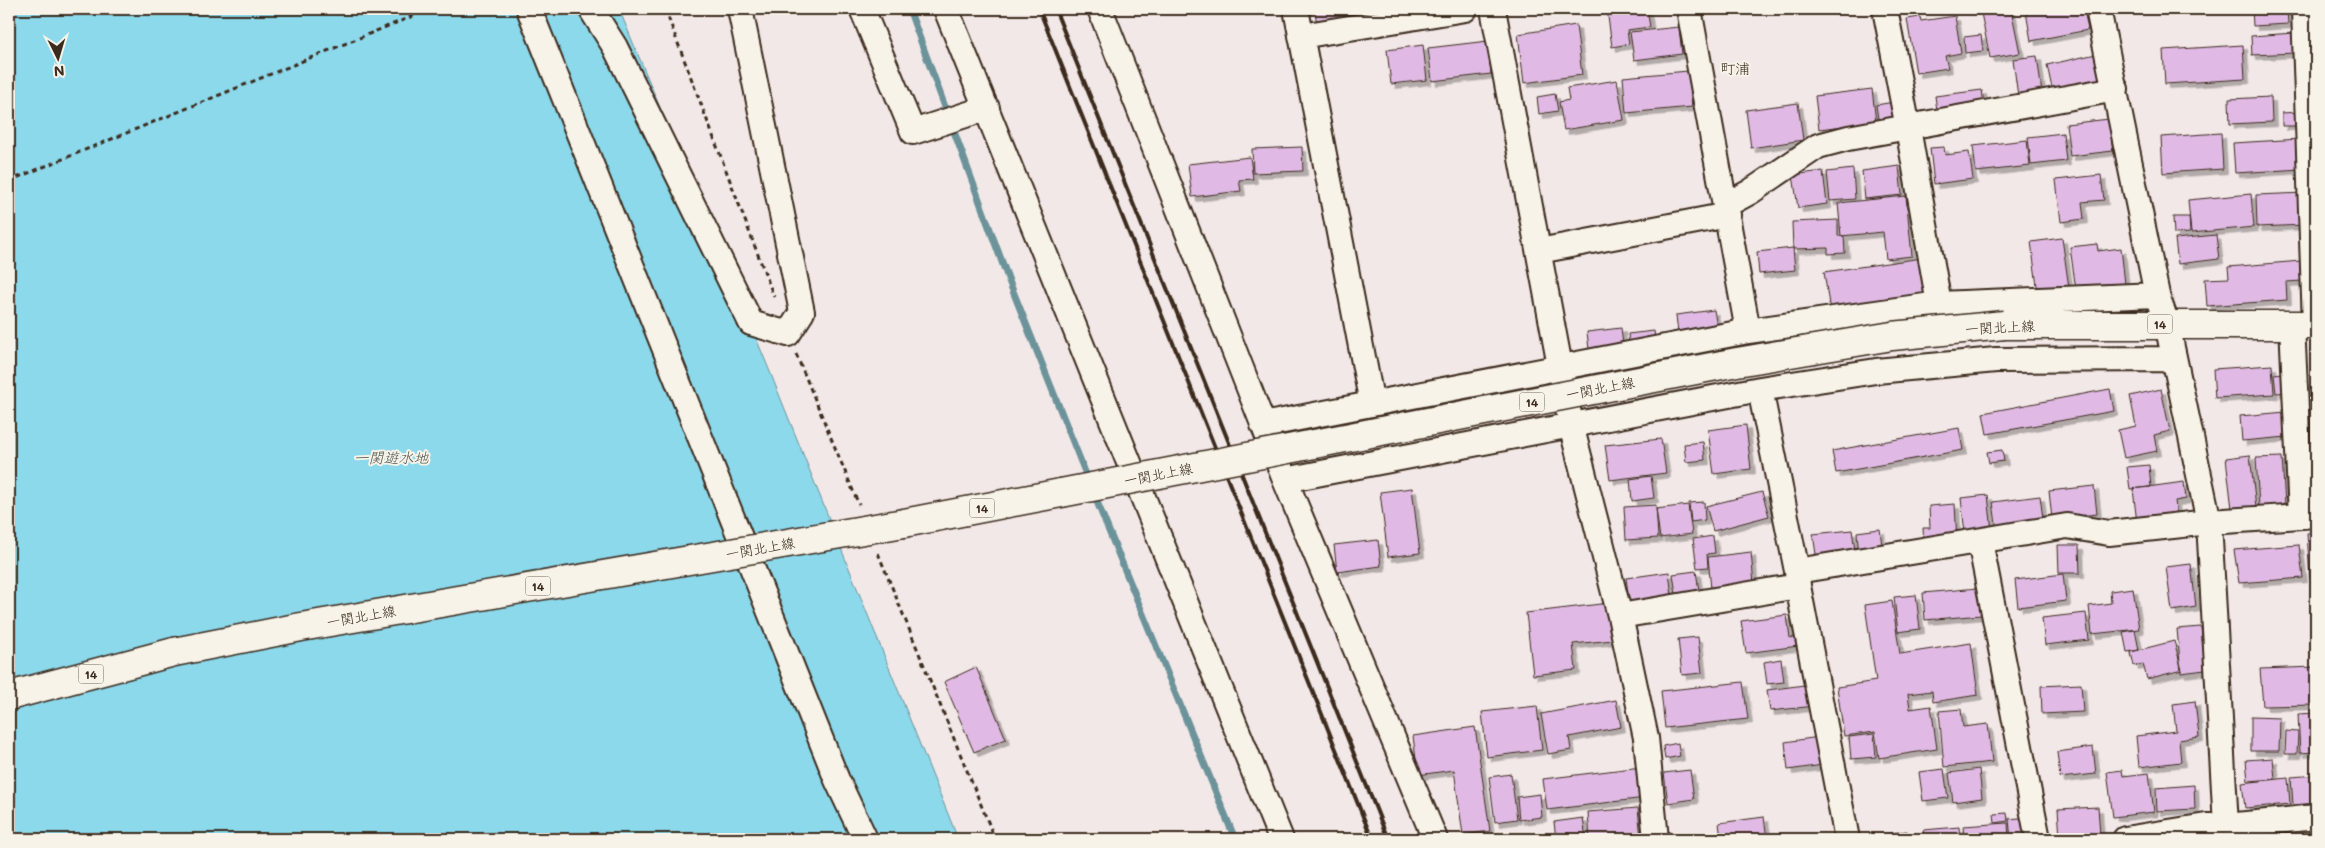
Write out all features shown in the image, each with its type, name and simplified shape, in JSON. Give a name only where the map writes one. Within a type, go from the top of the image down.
[{"type":"main road","name":"一関北上線","points":[[9,696],[174,652],[311,625],[904,523],[1737,362],[1892,336],[2004,325],[2308,325]]},
{"type":"street","points":[[529,9],[837,780],[865,839]]},
{"type":"street","points":[[591,9],[615,47],[752,323],[788,334],[802,312],[740,9]]},
{"type":"street","points":[[862,9],[913,132],[979,110]]},
{"type":"street","points":[[946,9],[979,110],[1281,839]]},
{"type":"street","points":[[1100,9],[1285,480],[1435,839]]},
{"type":"street","points":[[1296,9],[1372,404]]},
{"type":"street","points":[[1302,36],[1465,9]]},
{"type":"street","points":[[1493,9],[1571,425],[1620,616],[1646,738],[1656,839]]},
{"type":"street","points":[[1689,9],[1748,331]]},
{"type":"street","points":[[1885,9],[1939,304]]},
{"type":"street","points":[[2098,9],[2158,295],[2167,324],[2209,522],[2226,826]]},
{"type":"street","points":[[1620,616],[1980,541],[2067,526],[2109,533],[2209,522],[2309,516],[2304,9]]},
{"type":"street","points":[[1539,251],[1727,210],[1818,146],[1848,138],[2116,89]]},
{"type":"street","points":[[1263,425],[1748,331],[1939,304],[2158,295]]},
{"type":"street","points":[[1285,480],[1760,389],[1876,372],[1996,360],[2174,359]]},
{"type":"street","points":[[1760,389],[1847,839]]},
{"type":"street","points":[[1980,541],[2038,839]]},
{"type":"street","points":[[2125,839],[2206,826],[2226,826],[2316,817]]},
{"type":"path","points":[[9,181],[430,9]]},
{"type":"path","points":[[928,674],[995,839]]},
{"type":"water","name":"一関遊水地","points":[[9,9],[619,9],[768,367],[958,839],[9,839]]},
{"type":"building","points":[[1315,9],[1362,9],[1363,22],[1317,28]]},
{"type":"building","points":[[1607,9],[1647,9],[1650,27],[1627,30],[1629,44],[1612,47]]},
{"type":"building","points":[[2011,9],[2020,53],[1990,58],[1981,13]]},
{"type":"building","points":[[2043,9],[2084,9],[2088,30],[2031,41],[2026,12]]},
{"type":"building","points":[[2252,9],[2287,9],[2288,24],[2253,26]]},
{"type":"building","points":[[1955,16],[1961,53],[1945,56],[1948,68],[1916,73],[1907,19],[1920,17],[1921,21]]},
{"type":"building","points":[[1576,25],[1582,75],[1524,83],[1518,34]]},
{"type":"building","points":[[1679,27],[1682,54],[1634,60],[1630,32]]},
{"type":"building","points":[[2294,33],[2295,53],[2252,55],[2251,36]]},
{"type":"building","points":[[1981,35],[1983,51],[1965,53],[1964,37]]},
{"type":"building","points":[[1488,41],[1491,74],[1432,81],[1428,48]]},
{"type":"building","points":[[1423,45],[1427,80],[1391,84],[1387,50]]},
{"type":"building","points":[[2243,45],[2245,79],[2165,84],[2163,50]]},
{"type":"building","points":[[2096,54],[2102,83],[2053,93],[2047,65]]},
{"type":"building","points":[[2037,56],[2043,101],[2019,104],[2013,59]]},
{"type":"building","points":[[1688,71],[1692,107],[1626,113],[1623,77]]},
{"type":"building","points":[[1617,80],[1624,120],[1564,130],[1559,102],[1569,100],[1567,88]]},
{"type":"building","points":[[1872,89],[1876,122],[1819,129],[1815,96]]},
{"type":"building","points":[[1982,90],[1985,111],[1938,117],[1935,96]]},
{"type":"building","points":[[1555,94],[1558,111],[1539,114],[1537,97]]},
{"type":"building","points":[[2271,97],[2272,122],[2230,124],[2229,99]]},
{"type":"building","points":[[1900,101],[1904,121],[1879,125],[1876,105]]},
{"type":"building","points":[[1798,103],[1803,140],[1751,148],[1746,110]]},
{"type":"building","points":[[2299,112],[2300,126],[2282,126],[2282,113]]},
{"type":"building","points":[[2109,119],[2113,151],[2070,156],[2066,124]]},
{"type":"building","points":[[2063,133],[2066,161],[2031,165],[2028,137]]},
{"type":"building","points":[[2221,133],[2223,169],[2163,173],[2161,137]]},
{"type":"building","points":[[2300,139],[2302,169],[2235,173],[2233,143]]},
{"type":"building","points":[[2027,140],[2030,166],[1976,172],[1973,146]]},
{"type":"building","points":[[1302,147],[1303,171],[1253,173],[1252,149]]},
{"type":"building","points":[[1944,147],[1945,155],[1969,152],[1973,179],[1934,184],[1930,148]]},
{"type":"building","points":[[1250,157],[1253,179],[1239,180],[1241,191],[1192,197],[1188,164]]},
{"type":"building","points":[[1899,166],[1902,195],[1865,199],[1862,171]]},
{"type":"building","points":[[1853,169],[1855,199],[1830,201],[1827,172]]},
{"type":"building","points":[[1823,171],[1827,204],[1798,208],[1793,175]]},
{"type":"building","points":[[2101,175],[2104,200],[2082,202],[2084,219],[2061,222],[2056,180]]},
{"type":"building","points":[[2305,193],[2306,225],[2257,227],[2256,195]]},
{"type":"building","points":[[2251,194],[2254,227],[2191,233],[2188,200]]},
{"type":"building","points":[[1906,196],[1912,256],[1886,259],[1883,232],[1841,236],[1838,203]]},
{"type":"building","points":[[2173,217],[2189,217],[2190,233],[2174,234]]},
{"type":"building","points":[[1838,220],[1838,236],[1844,236],[1845,253],[1828,254],[1828,248],[1793,249],[1792,222]]},
{"type":"building","points":[[2216,235],[2219,259],[2178,264],[2175,239]]},
{"type":"building","points":[[2062,238],[2069,288],[2038,293],[2031,242]]},
{"type":"building","points":[[2097,244],[2098,251],[2121,248],[2125,284],[2076,290],[2070,247]]},
{"type":"building","points":[[1793,248],[1795,270],[1759,274],[1757,252]]},
{"type":"building","points":[[1922,258],[1928,297],[1830,311],[1824,272]]},
{"type":"building","points":[[2301,261],[2302,281],[2286,282],[2287,300],[2207,306],[2205,279],[2229,278],[2228,267]]},
{"type":"building","points":[[1714,310],[1717,327],[1678,333],[1676,315]]},
{"type":"building","points":[[1621,328],[1624,354],[1590,358],[1587,332]]},
{"type":"building","points":[[1654,331],[1656,346],[1630,349],[1628,334]]},
{"type":"building","points":[[2272,365],[2274,394],[2215,398],[2213,369]]},
{"type":"building","points":[[2292,372],[2293,392],[2276,393],[2274,374]]},
{"type":"building","points":[[2110,389],[2114,411],[1987,434],[1983,413]]},
{"type":"building","points":[[2161,389],[2170,431],[2154,435],[2157,451],[2124,458],[2118,430],[2136,426],[2130,396]]},
{"type":"building","points":[[2286,412],[2287,437],[2242,441],[2240,416]]},
{"type":"building","points":[[1746,425],[1751,469],[1714,474],[1708,430]]},
{"type":"building","points":[[1959,428],[1963,450],[1836,473],[1832,451]]},
{"type":"building","points":[[1661,439],[1666,473],[1610,480],[1605,445]]},
{"type":"building","points":[[1703,442],[1705,460],[1686,462],[1684,444]]},
{"type":"building","points":[[2002,450],[2004,461],[1989,463],[1987,452]]},
{"type":"building","points":[[2250,455],[2256,507],[2232,509],[2226,458]]},
{"type":"building","points":[[2282,457],[2285,505],[2259,507],[2256,458]]},
{"type":"building","points":[[2149,465],[2151,487],[2130,489],[2127,467]]},
{"type":"building","points":[[1651,476],[1654,498],[1632,501],[1630,479]]},
{"type":"building","points":[[2184,482],[2186,499],[2175,501],[2177,518],[2137,523],[2133,489]]},
{"type":"building","points":[[2094,486],[2097,514],[2052,519],[2049,491]]},
{"type":"building","points":[[1412,488],[1420,553],[1388,557],[1380,492]]},
{"type":"building","points":[[1762,492],[1769,516],[1713,531],[1706,506]]},
{"type":"building","points":[[1988,495],[1992,531],[1965,534],[1961,498]]},
{"type":"building","points":[[2040,496],[2044,526],[1997,532],[1993,502]]},
{"type":"building","points":[[1704,502],[1705,520],[1691,522],[1689,503]]},
{"type":"building","points":[[1955,504],[1957,541],[1924,543],[1923,528],[1930,528],[1929,506]]},
{"type":"building","points":[[1656,505],[1658,538],[1626,540],[1624,507]]},
{"type":"building","points":[[1688,505],[1692,534],[1660,538],[1656,509]]},
{"type":"building","points":[[1880,529],[1883,555],[1859,558],[1857,532]]},
{"type":"building","points":[[1852,530],[1856,557],[1817,561],[1813,534]]},
{"type":"building","points":[[2316,532],[2316,579],[2310,579],[2307,533]]},
{"type":"building","points":[[1713,536],[1715,553],[1707,554],[1708,567],[1697,568],[1693,539]]},
{"type":"building","points":[[1378,540],[1381,566],[1337,572],[1334,545]]},
{"type":"building","points":[[2058,545],[2079,545],[2080,573],[2059,573]]},
{"type":"building","points":[[2299,545],[2303,578],[2239,583],[2234,550]]},
{"type":"building","points":[[1751,552],[1754,584],[1711,589],[1708,557]]},
{"type":"building","points":[[2191,564],[2196,607],[2172,611],[2166,567]]},
{"type":"building","points":[[1696,571],[1699,591],[1676,594],[1673,574]]},
{"type":"building","points":[[1669,572],[1672,596],[1629,601],[1626,578]]},
{"type":"building","points":[[2063,574],[2066,601],[2018,607],[2015,580]]},
{"type":"building","points":[[1989,587],[1992,614],[1925,620],[1923,593]]},
{"type":"building","points":[[2133,588],[2139,629],[2092,634],[2089,606],[2111,603],[2110,591]]},
{"type":"building","points":[[1916,595],[1920,629],[1898,632],[1894,597]]},
{"type":"building","points":[[1892,601],[1900,654],[1971,643],[1978,695],[1933,702],[1932,691],[1908,694],[1910,709],[1931,706],[1937,749],[1879,758],[1875,732],[1844,736],[1837,687],[1876,681],[1865,605]]},
{"type":"building","points":[[1609,603],[1613,640],[1573,644],[1576,670],[1533,675],[1526,613]]},
{"type":"building","points":[[2086,613],[2089,640],[2045,645],[2042,618]]},
{"type":"building","points":[[1787,615],[1790,638],[1805,636],[1806,645],[1746,653],[1741,621]]},
{"type":"building","points":[[2201,627],[2205,670],[2181,673],[2177,629]]},
{"type":"building","points":[[2135,630],[2139,650],[2127,652],[2123,632]]},
{"type":"building","points":[[1698,637],[1702,673],[1682,675],[1678,639]]},
{"type":"building","points":[[2174,641],[2182,670],[2147,679],[2143,664],[2134,666],[2131,652]]},
{"type":"building","points":[[1781,659],[1784,682],[1767,684],[1764,662]]},
{"type":"building","points":[[976,667],[1006,739],[974,752],[944,682]]},
{"type":"building","points":[[2316,667],[2316,705],[2263,706],[2260,669]]},
{"type":"building","points":[[1743,682],[1748,719],[1665,728],[1661,691]]},
{"type":"building","points":[[1812,684],[1815,706],[1770,711],[1767,690]]},
{"type":"building","points":[[2081,684],[2083,712],[2042,714],[2041,686]]},
{"type":"building","points":[[1616,700],[1621,727],[1569,737],[1571,750],[1548,754],[1541,714]]},
{"type":"building","points":[[2195,701],[2199,737],[2179,740],[2181,762],[2139,767],[2136,736],[2176,731],[2173,704]]},
{"type":"building","points":[[1537,706],[1542,750],[1487,757],[1482,712]]},
{"type":"building","points":[[1961,709],[1963,727],[1988,724],[1992,762],[1944,767],[1939,711]]},
{"type":"building","points":[[2316,713],[2316,752],[2300,753],[2298,714]]},
{"type":"building","points":[[2251,717],[2280,718],[2279,751],[2251,751]]},
{"type":"building","points":[[1475,727],[1490,831],[1463,835],[1454,770],[1418,775],[1413,736]]},
{"type":"building","points":[[2286,731],[2298,732],[2297,754],[2285,754]]},
{"type":"building","points":[[1874,734],[1876,757],[1851,759],[1849,737]]},
{"type":"building","points":[[1819,737],[1823,765],[1788,770],[1785,742]]},
{"type":"building","points":[[1678,743],[1680,756],[1665,759],[1663,746]]},
{"type":"building","points":[[2093,747],[2096,774],[2060,778],[2057,752]]},
{"type":"building","points":[[2273,758],[2275,779],[2248,781],[2246,760]]},
{"type":"building","points":[[1641,767],[1645,798],[1547,810],[1543,779]]},
{"type":"building","points":[[1944,769],[1948,798],[1923,801],[1919,772]]},
{"type":"building","points":[[1979,769],[1982,798],[1953,802],[1949,773]]},
{"type":"building","points":[[1690,770],[1694,799],[1668,803],[1664,773]]},
{"type":"building","points":[[2122,770],[2123,776],[2149,773],[2154,812],[2113,817],[2107,772]]},
{"type":"building","points":[[1511,774],[1517,819],[1495,822],[1489,777]]},
{"type":"building","points":[[2316,775],[2316,803],[2293,805],[2291,777]]},
{"type":"building","points":[[2288,778],[2290,804],[2245,808],[2242,783]]},
{"type":"building","points":[[2194,785],[2195,809],[2157,811],[2156,788]]},
{"type":"building","points":[[1540,794],[1542,817],[1519,820],[1517,797]]},
{"type":"building","points":[[2098,807],[2100,835],[2060,838],[2058,809]]},
{"type":"building","points":[[1638,808],[1641,838],[1590,839],[1588,812]]},
{"type":"building","points":[[2007,813],[2008,821],[1995,823],[1994,814]]},
{"type":"building","points":[[1764,817],[1767,839],[1721,839],[1719,823]]},
{"type":"building","points":[[2029,817],[2031,839],[2011,839],[2009,819]]},
{"type":"building","points":[[1583,818],[1586,839],[1556,839],[1554,822]]},
{"type":"building","points":[[2008,823],[2009,839],[1964,839],[1963,826]]},
{"type":"building","points":[[1959,827],[1960,839],[1924,839],[1923,830]]},
{"type":"building","points":[[1907,831],[1908,839],[1871,839],[1871,836]]},
{"type":"building","points":[[1716,834],[1716,839],[1693,839],[1693,835]]},
{"type":"waterway","points":[[909,9],[1009,281],[1089,482]]},
{"type":"waterway","points":[[1093,492],[1235,839]]},
{"type":"railway","points":[[1039,9],[1372,839]]},
{"type":"railway","points":[[1055,9],[1388,839]]},
{"type":"district","name":"町浦","points":[[1735,68]]}]
